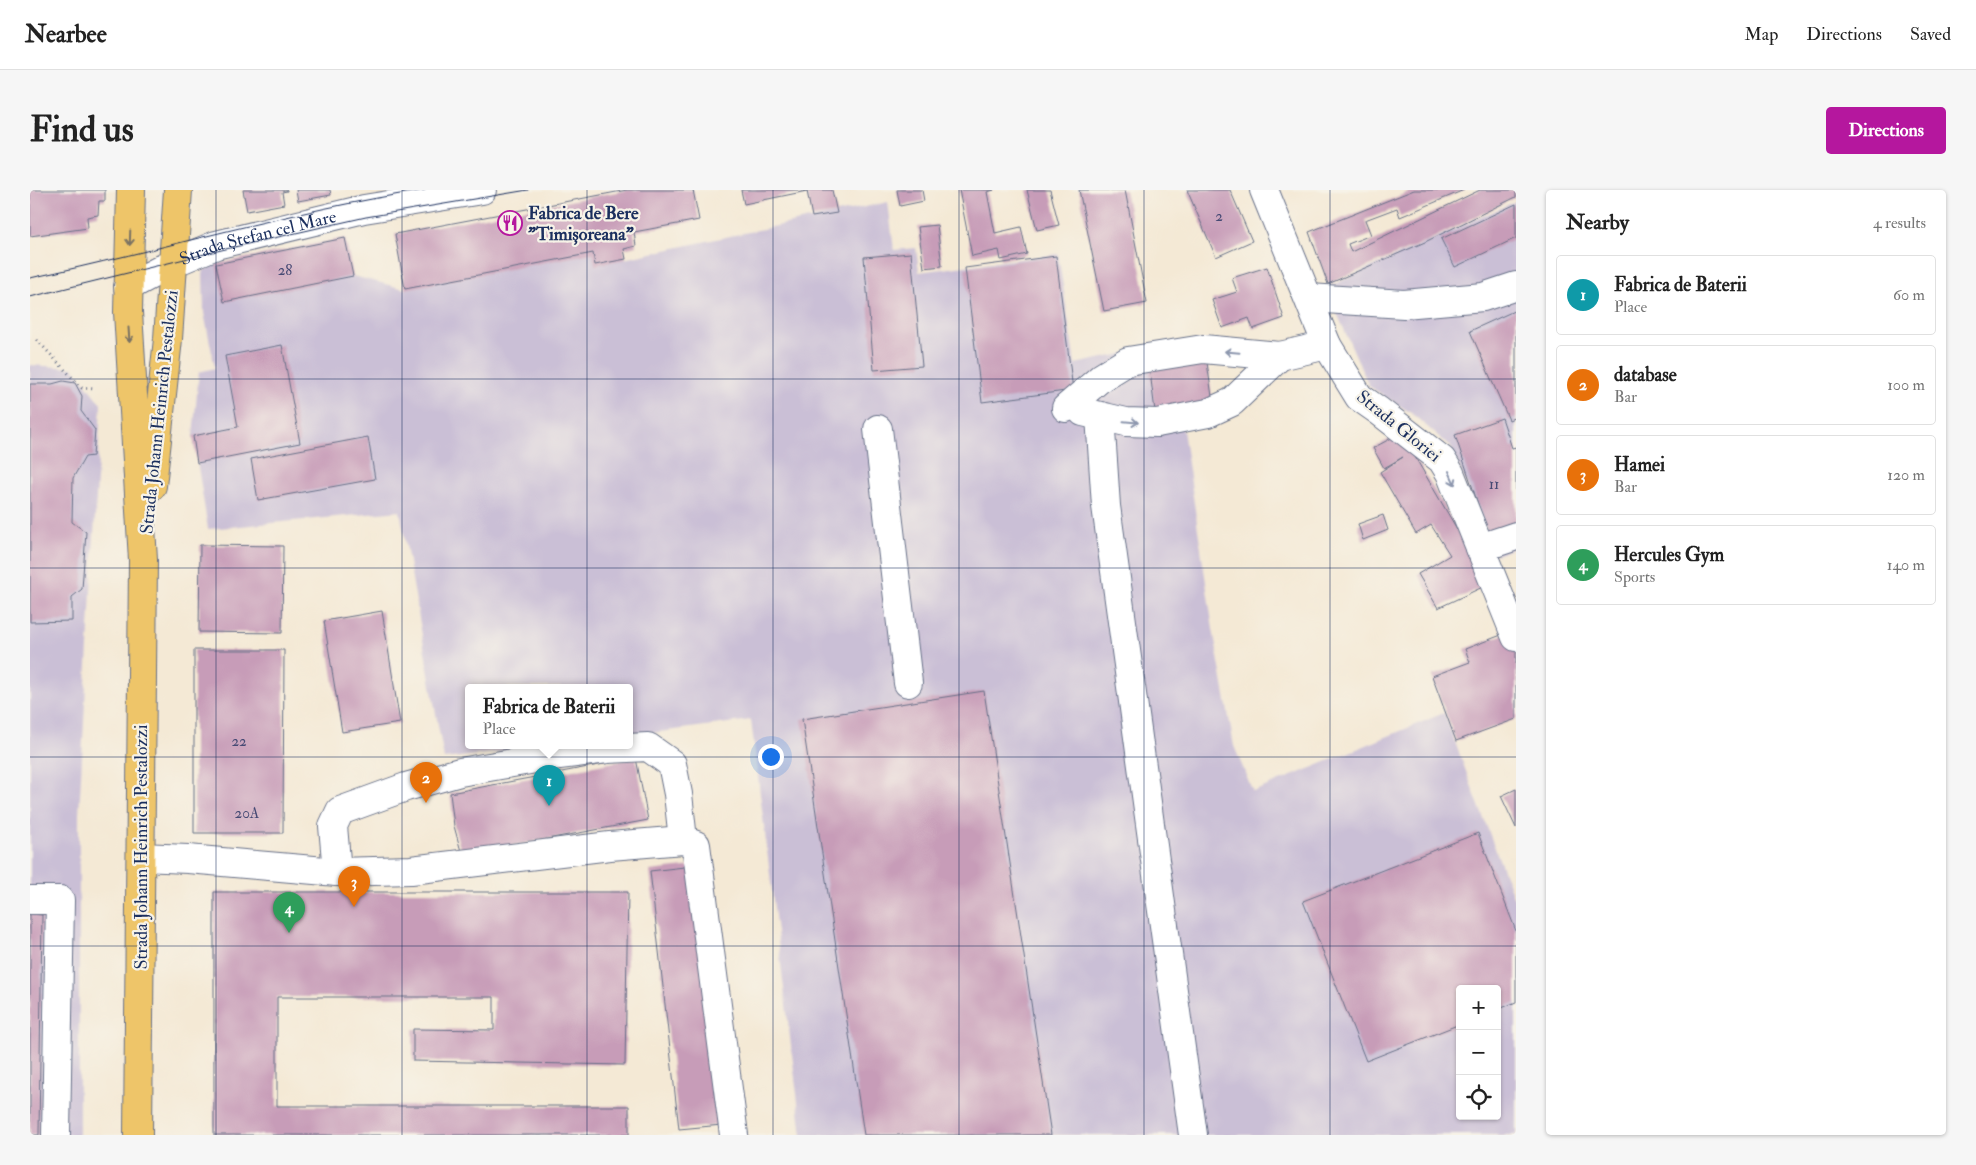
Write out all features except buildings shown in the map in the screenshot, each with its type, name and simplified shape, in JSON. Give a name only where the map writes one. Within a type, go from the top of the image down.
[{"type":"main road","name":"Strada Johann Heinrich Pestalozzi","points":[[131,190],[128,312],[143,560],[138,1135]]},
{"type":"main road","name":"Strada Johann Heinrich Pestalozzi","points":[[143,560],[168,339],[178,190]]},
{"type":"street","name":"Strada Ștefan cel Mare","points":[[128,287],[172,263],[216,245],[362,200],[482,190]]},
{"type":"street","name":"Strada Gloriei","points":[[1264,190],[1327,345],[1352,388],[1363,401],[1442,460],[1450,473],[1516,637]]},
{"type":"street","points":[[1309,298],[1404,304],[1483,297],[1516,286]]},
{"type":"street","points":[[1280,356],[1232,402],[1208,413],[1157,424],[1126,422],[1066,408],[1102,378],[1128,362],[1203,349],[1280,356],[1327,345]]},
{"type":"street","points":[[1100,416],[1107,516],[1193,1135]]},
{"type":"street","points":[[878,429],[908,683]]},
{"type":"street","points":[[1480,548],[1516,536]]},
{"type":"street","points":[[633,749],[648,748],[672,764],[678,794],[683,840]]},
{"type":"street","points":[[337,872],[333,826],[340,811],[406,787],[460,772],[607,750],[628,749]]},
{"type":"street","points":[[141,857],[188,859],[337,872],[411,870],[610,846],[683,840],[696,845],[734,1135]]},
{"type":"street","points":[[30,900],[60,900],[56,1135]]},
{"type":"path","points":[[37,340],[82,388],[96,389]]},
{"type":"shaded area","points":[[1516,201],[1516,547],[1497,555],[1451,447],[1411,413],[1369,386],[1326,288]]},
{"type":"shaded area","points":[[888,202],[894,250],[916,248],[919,272],[1058,254],[1075,364],[1170,344],[1213,629],[1234,746],[1253,792],[1444,713],[1516,904],[1516,1135],[802,1135],[751,720],[633,735],[633,684],[465,684],[465,749],[525,749],[444,759],[400,511],[208,529],[193,436],[199,372],[215,368],[204,313],[203,271],[216,264],[345,238],[353,276],[405,289],[593,253],[596,265]]},
{"type":"shaded area","points":[[30,365],[73,368],[101,404],[79,815],[79,1135],[30,1135]]},
{"type":"tram line","points":[[30,278],[276,219],[375,198],[425,190]]},
{"type":"tram line","points":[[30,297],[366,217],[528,190]]},
{"type":"place","name":"Fabrica de Bere \"Timișoreana\"","points":[[510,223]]},
{"type":"place","name":"database","points":[[426,803]]},
{"type":"place","name":"Fabrica de Baterii","points":[[549,806]]},
{"type":"place","name":"Hamei","points":[[354,907]]},
{"type":"place","name":"Hercules Gym","points":[[289,933]]}]
